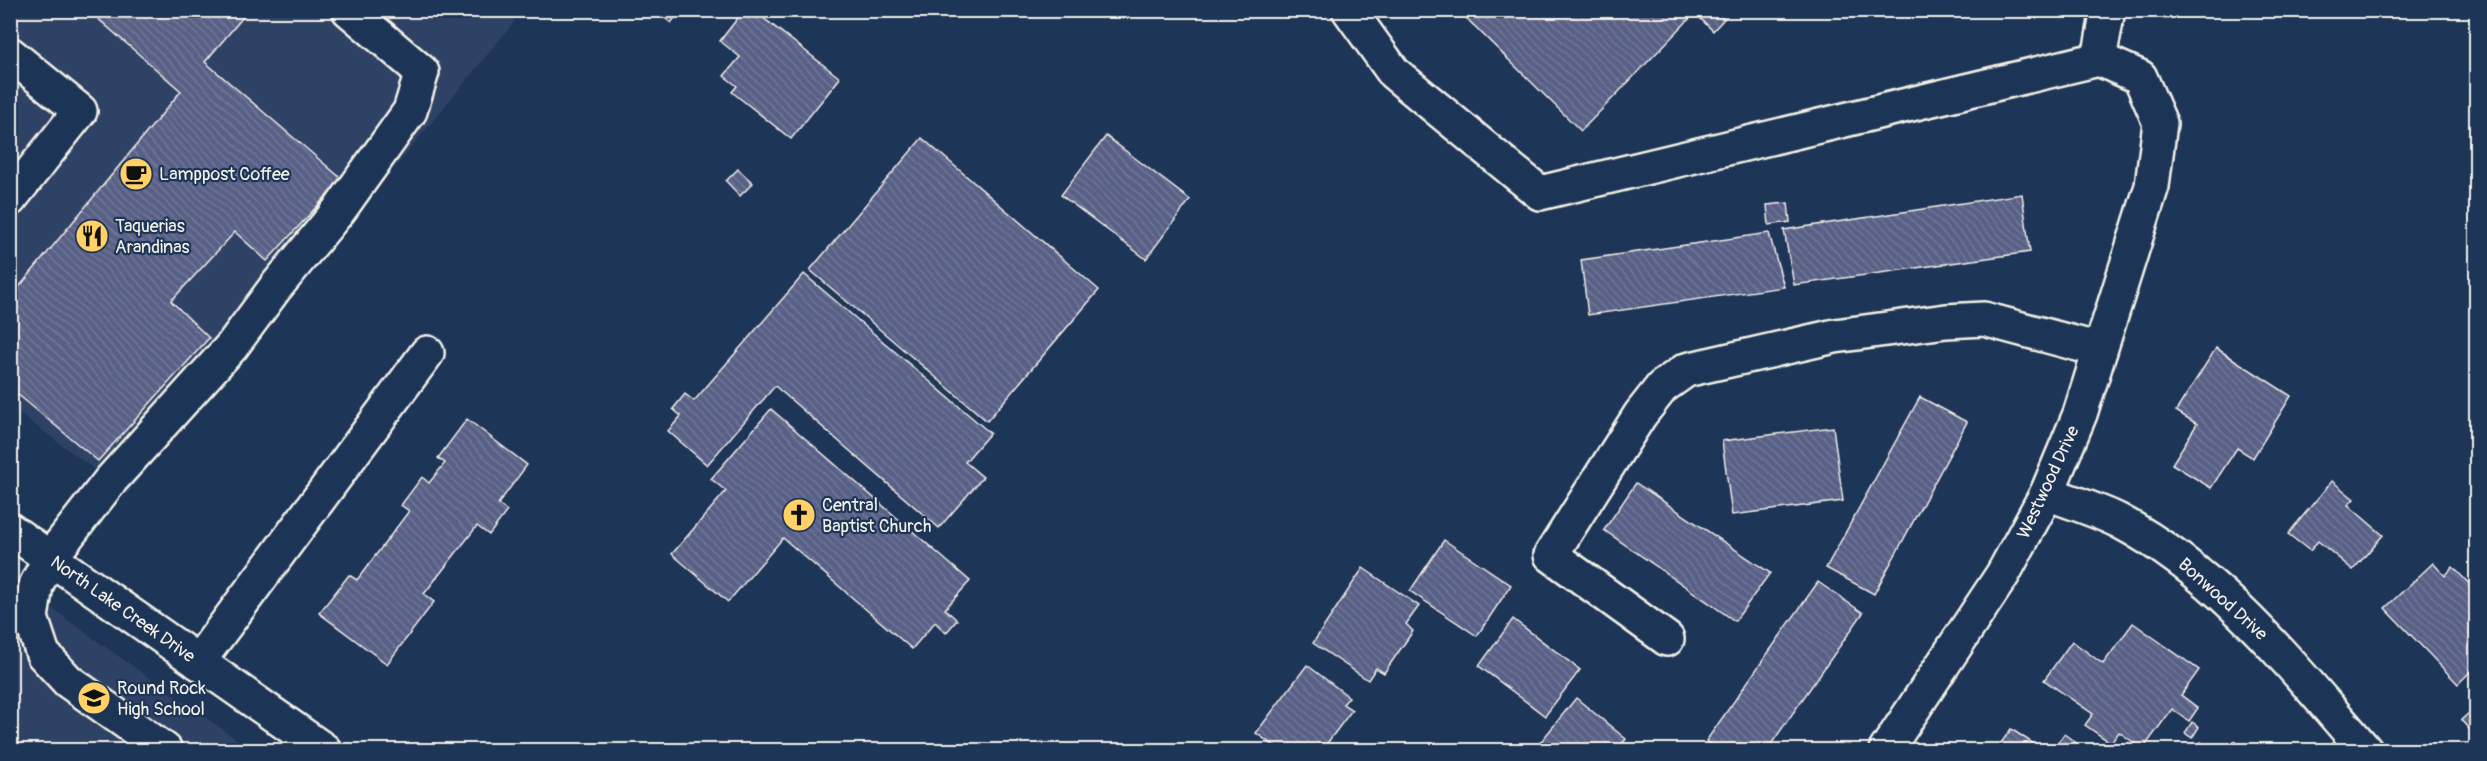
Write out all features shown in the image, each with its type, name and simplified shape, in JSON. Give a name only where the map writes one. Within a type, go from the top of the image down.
[{"type":"street","points":[[165,750],[68,681],[43,654],[32,618],[36,585],[50,558],[110,481],[232,346],[274,288],[340,209],[410,111],[422,72],[349,10]]},
{"type":"street","points":[[1349,10],[1394,73],[1540,193],[2099,59],[2108,10]]},
{"type":"street","points":[[10,54],[80,111],[10,199]]},
{"type":"street","name":"Westwood Drive","points":[[1886,750],[2003,574],[2047,493],[2080,414],[2152,186],[2160,123],[2140,77],[2099,59]]},
{"type":"street","points":[[1667,639],[1551,555],[1640,415],[1662,387],[1686,370],[1835,336],[1946,321],[1984,319],[2100,350]]},
{"type":"street","points":[[198,662],[427,353]]},
{"type":"street","name":"Bonwood Drive","points":[[2047,493],[2118,521],[2172,554],[2221,592],[2265,636],[2365,750]]},
{"type":"street","name":"North Lake Creek Drive","points":[[10,530],[324,750]]},
{"type":"shaded area","points":[[501,10],[515,21],[127,494],[11,407],[10,11]]},
{"type":"shaded area","name":"Round Rock High School","points":[[10,578],[104,646],[252,750],[11,750]]},
{"type":"building","points":[[88,10],[249,10],[205,62],[342,179],[267,261],[235,232],[171,301],[209,338],[98,461],[10,388],[10,298],[181,91]]},
{"type":"building","points":[[655,10],[681,10],[671,23]]},
{"type":"building","points":[[744,10],[753,10],[840,78],[791,139],[732,92],[737,86],[724,76],[740,57],[720,41]]},
{"type":"building","points":[[1458,10],[1732,10],[1713,31],[1695,13],[1581,131]]},
{"type":"building","points":[[1106,136],[1190,200],[1146,259],[1061,195]]},
{"type":"building","points":[[922,138],[1099,290],[987,421],[810,270]]},
{"type":"building","points":[[738,169],[753,183],[740,196],[726,181]]},
{"type":"building","points":[[2022,194],[2030,252],[1794,285],[1784,230]]},
{"type":"building","points":[[1788,203],[1790,222],[1769,225],[1767,205]]},
{"type":"building","points":[[1769,233],[1784,287],[1588,315],[1581,260]]},
{"type":"building","points":[[804,274],[990,433],[965,462],[983,477],[939,528],[775,386],[707,465],[668,431],[681,416],[673,409],[685,394],[694,401]]},
{"type":"building","points":[[2216,348],[2291,396],[2253,458],[2237,448],[2211,488],[2172,464],[2197,424],[2176,411]]},
{"type":"building","points":[[1920,397],[1967,422],[1874,594],[1826,568]]},
{"type":"building","name":"Central Baptist Church","points":[[771,409],[970,581],[945,609],[957,620],[946,633],[935,622],[912,649],[783,538],[728,602],[672,554],[726,491],[711,479]]},
{"type":"building","points":[[467,419],[527,465],[498,504],[507,511],[489,535],[477,526],[424,594],[434,602],[387,664],[319,613],[349,575],[357,580],[409,511],[401,505],[422,477],[429,483],[445,463],[438,458]]},
{"type":"building","points":[[1833,427],[1843,501],[1732,515],[1722,441]]},
{"type":"building","points":[[2332,481],[2354,499],[2348,505],[2383,535],[2353,570],[2318,541],[2310,551],[2288,534]]},
{"type":"building","points":[[1636,483],[1770,573],[1735,621],[1604,530]]},
{"type":"building","points":[[1444,540],[1511,585],[1477,636],[1410,591]]},
{"type":"building","points":[[2433,563],[2445,576],[2453,567],[2476,591],[2476,666],[2458,684],[2385,608]]},
{"type":"building","points":[[1363,568],[1419,606],[1406,624],[1413,631],[1384,673],[1376,668],[1368,680],[1313,643]]},
{"type":"building","points":[[1818,582],[1863,613],[1767,750],[1719,750],[1706,741]]},
{"type":"building","points":[[1513,619],[1580,670],[1545,716],[1479,666]]},
{"type":"building","points":[[2133,623],[2199,670],[2181,695],[2198,708],[2189,721],[2172,709],[2143,749],[2119,732],[2111,743],[2085,725],[2093,714],[2044,680],[2072,641],[2103,664]]},
{"type":"building","points":[[1307,665],[1349,697],[1343,704],[1352,710],[1322,750],[1280,750],[1256,733]]},
{"type":"building","points":[[1576,698],[1626,739],[1617,750],[1548,750],[1539,744]]},
{"type":"building","points":[[2476,707],[2476,737],[2461,720]]},
{"type":"building","points":[[2192,722],[2199,727],[2192,738],[2185,733]]},
{"type":"building","points":[[2011,729],[2043,750],[1996,750]]},
{"type":"building","points":[[2064,734],[2086,750],[2052,750]]},
{"type":"building","points":[[2235,741],[2238,744],[2246,750],[2227,750]]},
{"type":"building","points":[[2201,742],[2211,750],[2194,750]]},
{"type":"building","points":[[1244,745],[1252,750],[1239,750]]},
{"type":"place","name":"Lamppost Coffee","points":[[136,174]]},
{"type":"place","name":"Taquerias Arandinas","points":[[92,236]]},
{"type":"place","name":"Central Baptist Church","points":[[799,515]]},
{"type":"place","name":"Round Rock High School","points":[[94,698]]}]
